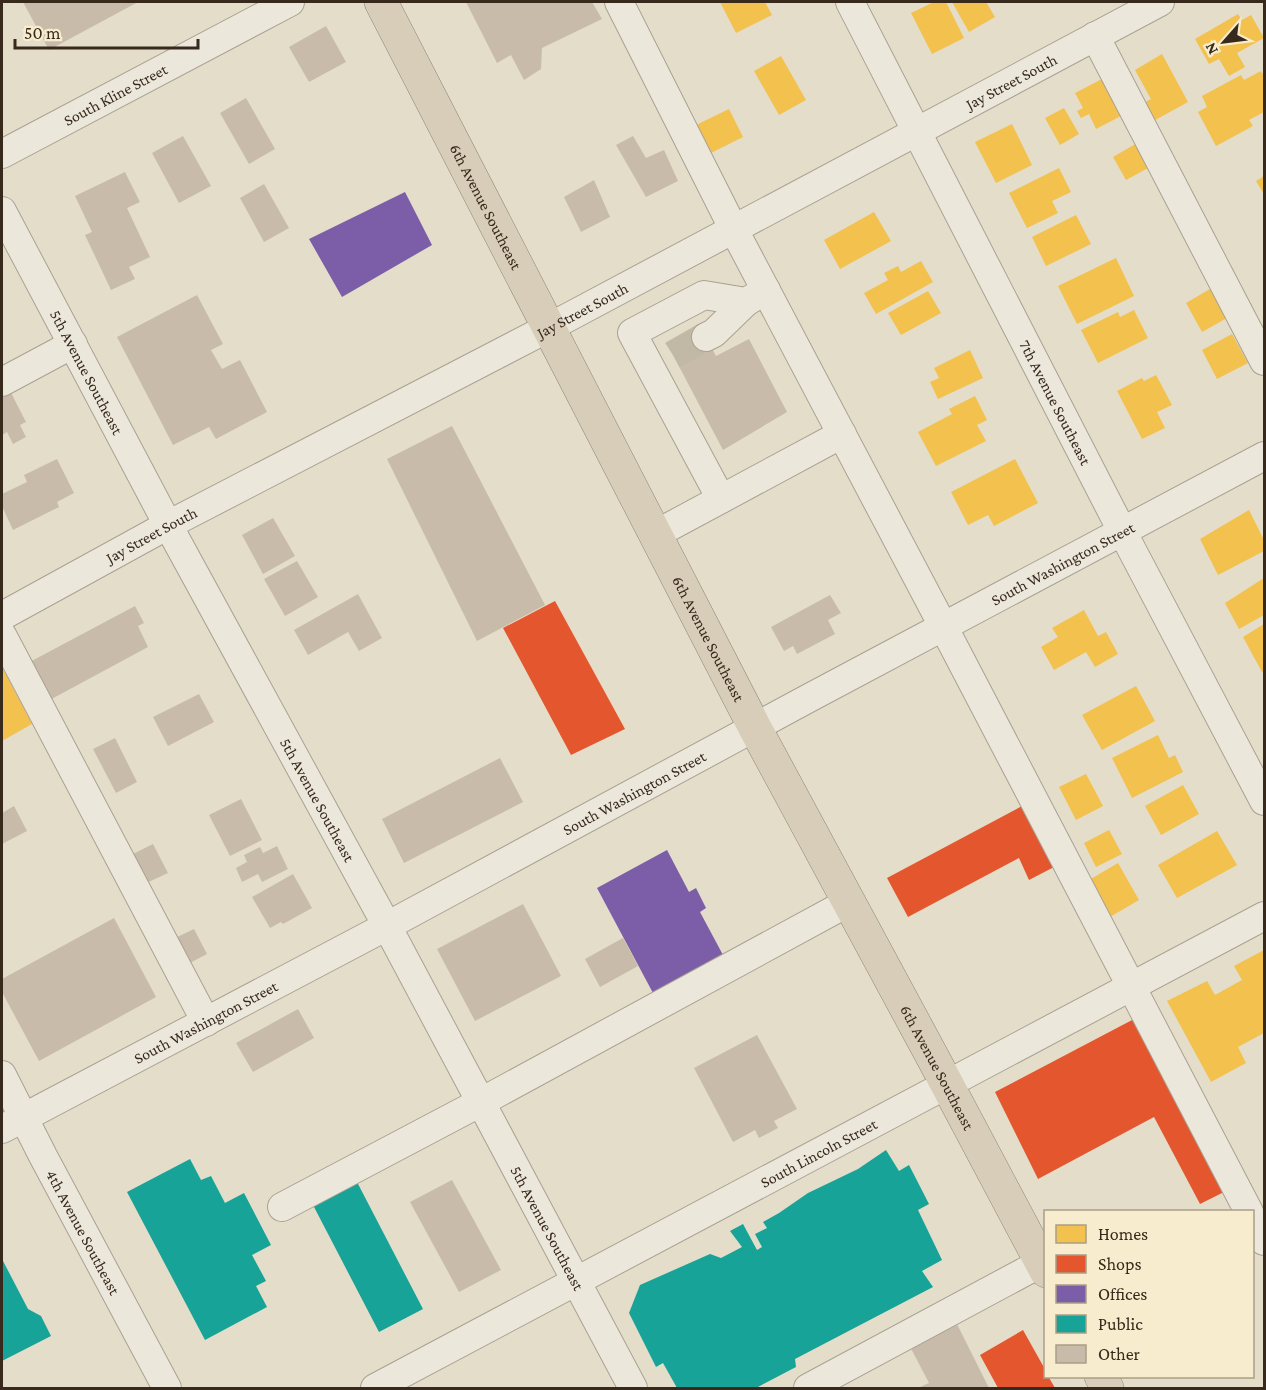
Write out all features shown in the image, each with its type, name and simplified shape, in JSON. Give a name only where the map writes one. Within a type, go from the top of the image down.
[{"type":"highway","name":"6th Avenue Southeast","points":[[381,2],[755,728],[1043,1267]]},
{"type":"street","name":"South Kline Street","points":[[2,154],[290,2]]},
{"type":"street","points":[[619,2],[734,228],[756,296],[842,434],[1248,1210]]},
{"type":"street","name":"7th Avenue Southeast","points":[[850,2],[1122,531],[1264,801]]},
{"type":"street","name":"Jay Street South","points":[[2,616],[168,525],[550,327],[1160,2]]},
{"type":"street","points":[[1095,36],[1264,361]]},
{"type":"street","name":"5th Avenue Southeast","points":[[2,211],[168,525],[387,926],[633,1389]]},
{"type":"street","points":[[721,499],[662,361],[632,333],[704,295],[756,296]]},
{"type":"street","points":[[706,337],[714,333],[756,296]]},
{"type":"street","points":[[2,382],[73,344]]},
{"type":"street","points":[[656,534],[842,434]]},
{"type":"street","name":"South Washington Street","points":[[13,1123],[387,926],[1264,456]]},
{"type":"street","points":[[2,635],[206,1022]]},
{"type":"street","points":[[282,1208],[849,902]]},
{"type":"street","name":"South Lincoln Street","points":[[375,1389],[1264,916]]},
{"type":"street","name":"4th Avenue Southeast","points":[[2,1075],[13,1123],[43,1156],[167,1389]]},
{"type":"street","points":[[1254,1222],[1264,1240]]},
{"type":"street","points":[[808,1389],[1043,1267]]},
{"type":"building: Homes","points":[[720,2],[765,2],[772,15],[736,33]]},
{"type":"building: Homes","points":[[934,2],[946,2],[964,38],[932,54],[911,13]]},
{"type":"building: Homes","points":[[952,2],[986,2],[995,17],[969,32]]},
{"type":"building: Homes","points":[[1238,14],[1242,20],[1251,15],[1264,38],[1237,53],[1245,67],[1229,76],[1219,59],[1209,64],[1195,39]]},
{"type":"building: Homes","points":[[1162,54],[1188,102],[1148,124],[1138,106],[1151,99],[1135,70]]},
{"type":"building: Homes","points":[[781,56],[806,100],[779,115],[754,71]]},
{"type":"building: Homes","points":[[1261,71],[1264,76],[1264,112],[1249,120],[1253,126],[1216,146],[1198,112],[1207,107],[1202,96],[1241,75],[1244,80]]},
{"type":"building: Homes","points":[[1102,79],[1121,116],[1096,129],[1089,114],[1081,118],[1077,111],[1083,108],[1075,93]]},
{"type":"building: Homes","points":[[1064,108],[1079,134],[1060,145],[1045,118]]},
{"type":"building: Homes","points":[[729,109],[743,137],[709,154],[694,126]]},
{"type":"building: Homes","points":[[1012,124],[1032,165],[996,183],[975,142]]},
{"type":"building: Homes","points":[[1137,143],[1150,167],[1126,180],[1113,157]]},
{"type":"building: Homes","points":[[1059,168],[1071,192],[1052,201],[1058,213],[1027,228],[1009,193]]},
{"type":"building: Homes","points":[[1264,176],[1264,194],[1256,181]]},
{"type":"building: Homes","points":[[874,212],[891,241],[840,269],[824,240]]},
{"type":"building: Homes","points":[[1076,215],[1091,244],[1046,266],[1032,237]]},
{"type":"building: Homes","points":[[1116,258],[1134,296],[1077,324],[1058,286]]},
{"type":"building: Homes","points":[[921,261],[933,282],[876,314],[864,293],[888,280],[884,273],[898,266],[901,272]]},
{"type":"building: Homes","points":[[1210,289],[1227,318],[1202,332],[1186,303]]},
{"type":"building: Homes","points":[[928,291],[941,313],[901,335],[888,313]]},
{"type":"building: Homes","points":[[1134,310],[1148,338],[1098,363],[1081,330],[1118,312],[1120,317]]},
{"type":"building: Homes","points":[[1232,334],[1248,363],[1217,379],[1202,350]]},
{"type":"building: Homes","points":[[970,350],[983,378],[938,399],[930,382],[939,378],[934,368]]},
{"type":"building: Homes","points":[[1156,375],[1172,405],[1157,412],[1165,428],[1142,439],[1117,391],[1142,378],[1144,381]]},
{"type":"building: Homes","points":[[975,396],[987,420],[977,425],[986,441],[936,466],[918,432],[952,414],[949,409]]},
{"type":"building: Homes","points":[[1015,459],[1038,503],[994,526],[988,515],[968,525],[951,492]]},
{"type":"building: Homes","points":[[1249,510],[1264,540],[1264,551],[1218,575],[1200,539]]},
{"type":"building: Homes","points":[[1264,578],[1264,615],[1239,629],[1225,603]]},
{"type":"building: Homes","points":[[1084,610],[1098,636],[1106,632],[1118,654],[1095,667],[1086,652],[1054,670],[1041,647],[1058,637],[1052,628]]},
{"type":"building: Homes","points":[[1264,624],[1264,671],[1262,672],[1243,637]]},
{"type":"building: Homes","points":[[2,667],[32,724],[2,741]]},
{"type":"building: Homes","points":[[1136,686],[1155,721],[1102,750],[1082,715]]},
{"type":"building: Homes","points":[[1158,735],[1169,758],[1175,755],[1183,772],[1132,798],[1112,758]]},
{"type":"building: Homes","points":[[1086,774],[1103,806],[1076,820],[1059,787]]},
{"type":"building: Homes","points":[[1183,785],[1199,814],[1161,835],[1145,806]]},
{"type":"building: Homes","points":[[1109,830],[1122,854],[1096,867],[1084,843]]},
{"type":"building: Homes","points":[[1217,831],[1237,865],[1177,898],[1158,865]]},
{"type":"building: Homes","points":[[1118,863],[1139,900],[1110,917],[1089,880]]},
{"type":"building: Homes","points":[[1264,950],[1264,1033],[1238,1047],[1246,1063],[1211,1082],[1167,1001],[1207,981],[1215,995],[1242,980],[1234,966]]},
{"type":"building: Shops","points":[[555,601],[625,729],[571,755],[503,628]]},
{"type":"building: Shops","points":[[1022,806],[1054,867],[1029,880],[1019,858],[908,917],[887,878]]},
{"type":"building: Shops","points":[[1134,1019],[1224,1192],[1200,1204],[1154,1117],[1038,1179],[995,1092]]},
{"type":"building: Shops","points":[[1023,1330],[1044,1367],[1044,1378],[1049,1378],[1055,1388],[998,1388],[980,1355]]},
{"type":"building: Offices","points":[[405,192],[432,245],[342,297],[309,239]]},
{"type":"building: Offices","points":[[667,850],[689,892],[696,888],[706,908],[700,912],[723,955],[653,993],[597,888]]},
{"type":"building: Public","points":[[886,1150],[899,1171],[909,1165],[929,1204],[918,1210],[942,1260],[922,1271],[933,1287],[795,1359],[796,1367],[756,1388],[677,1388],[663,1363],[656,1367],[629,1313],[640,1285],[710,1254],[721,1258],[742,1247],[730,1231],[743,1224],[757,1250],[762,1247],[755,1234],[767,1228],[763,1222],[808,1193],[858,1169]]},
{"type":"building: Public","points":[[190,1159],[201,1180],[211,1176],[225,1203],[244,1193],[271,1245],[252,1255],[266,1281],[256,1286],[267,1307],[205,1340],[127,1192]]},
{"type":"building: Public","points":[[357,1182],[423,1309],[379,1332],[313,1205]]},
{"type":"building: Public","points":[[2,1259],[28,1309],[41,1316],[51,1336],[2,1361]]},
{"type":"building: Other","points":[[23,2],[138,2],[49,50]]},
{"type":"building: Other","points":[[466,2],[592,2],[602,19],[542,48],[541,69],[524,80],[511,55],[497,63]]},
{"type":"building: Other","points":[[326,26],[346,62],[309,82],[289,47]]},
{"type":"building: Other","points":[[246,98],[275,149],[249,164],[220,113]]},
{"type":"building: Other","points":[[183,136],[211,186],[179,203],[152,153]]},
{"type":"building: Other","points":[[633,136],[646,158],[664,150],[678,181],[646,197],[616,145]]},
{"type":"building: Other","points":[[125,172],[140,202],[127,208],[150,257],[129,267],[135,279],[111,290],[85,235],[92,232],[75,196]]},
{"type":"building: Other","points":[[594,180],[610,217],[581,232],[564,197]]},
{"type":"building: Other","points":[[264,184],[289,228],[264,242],[240,198]]},
{"type":"building: Other","points":[[197,295],[223,344],[211,350],[222,369],[240,360],[267,412],[216,439],[209,427],[173,445],[117,337]]},
{"type":"building: Other","points":[[698,324],[716,356],[749,339],[787,412],[723,450],[665,343]]},
{"type":"building: Other","points":[[8,387],[26,422],[20,425],[26,437],[13,444],[7,432],[2,435],[2,391]]},
{"type":"building: Other","points":[[452,426],[545,605],[477,641],[387,459]]},
{"type":"building: Other","points":[[57,459],[74,493],[57,502],[59,507],[13,530],[2,506],[2,494],[27,482],[24,475]]},
{"type":"building: Other","points":[[273,518],[295,556],[263,574],[242,535]]},
{"type":"building: Other","points":[[297,561],[318,597],[285,616],[264,579]]},
{"type":"building: Other","points":[[358,594],[382,638],[359,651],[348,632],[308,655],[294,630]]},
{"type":"building: Other","points":[[830,595],[841,613],[828,620],[835,634],[797,654],[793,646],[784,651],[771,627]]},
{"type":"building: Other","points":[[135,606],[144,623],[138,626],[148,647],[46,702],[26,664]]},
{"type":"building: Other","points":[[199,694],[214,722],[168,746],[153,717]]},
{"type":"building: Other","points":[[115,738],[137,782],[116,793],[93,749]]},
{"type":"building: Other","points":[[500,758],[523,802],[404,863],[382,819]]},
{"type":"building: Other","points":[[241,799],[262,840],[230,856],[209,815]]},
{"type":"building: Other","points":[[14,806],[27,831],[2,844],[2,813]]},
{"type":"building: Other","points":[[153,844],[168,873],[142,885],[127,857]]},
{"type":"building: Other","points":[[277,846],[288,869],[262,882],[258,874],[242,882],[236,868],[247,862],[244,855],[260,847],[263,853]]},
{"type":"building: Other","points":[[293,874],[312,908],[283,924],[281,922],[270,928],[252,897]]},
{"type":"building: Other","points":[[523,904],[561,976],[475,1021],[437,949]]},
{"type":"building: Other","points":[[114,918],[156,997],[39,1061],[2,992],[2,979]]},
{"type":"building: Other","points":[[194,929],[207,954],[184,966],[171,940]]},
{"type":"building: Other","points":[[623,938],[638,966],[600,987],[585,959]]},
{"type":"building: Other","points":[[298,1009],[314,1038],[253,1072],[236,1043]]},
{"type":"building: Other","points":[[757,1035],[797,1109],[774,1121],[778,1128],[759,1138],[755,1130],[733,1142],[694,1068]]},
{"type":"building: Other","points":[[452,1180],[501,1270],[459,1292],[410,1202]]},
{"type":"building: Other","points":[[951,1312],[989,1388],[918,1388],[929,1383],[905,1337]]},
{"type":"tunnel","points":[[673,355],[706,337]]}]
